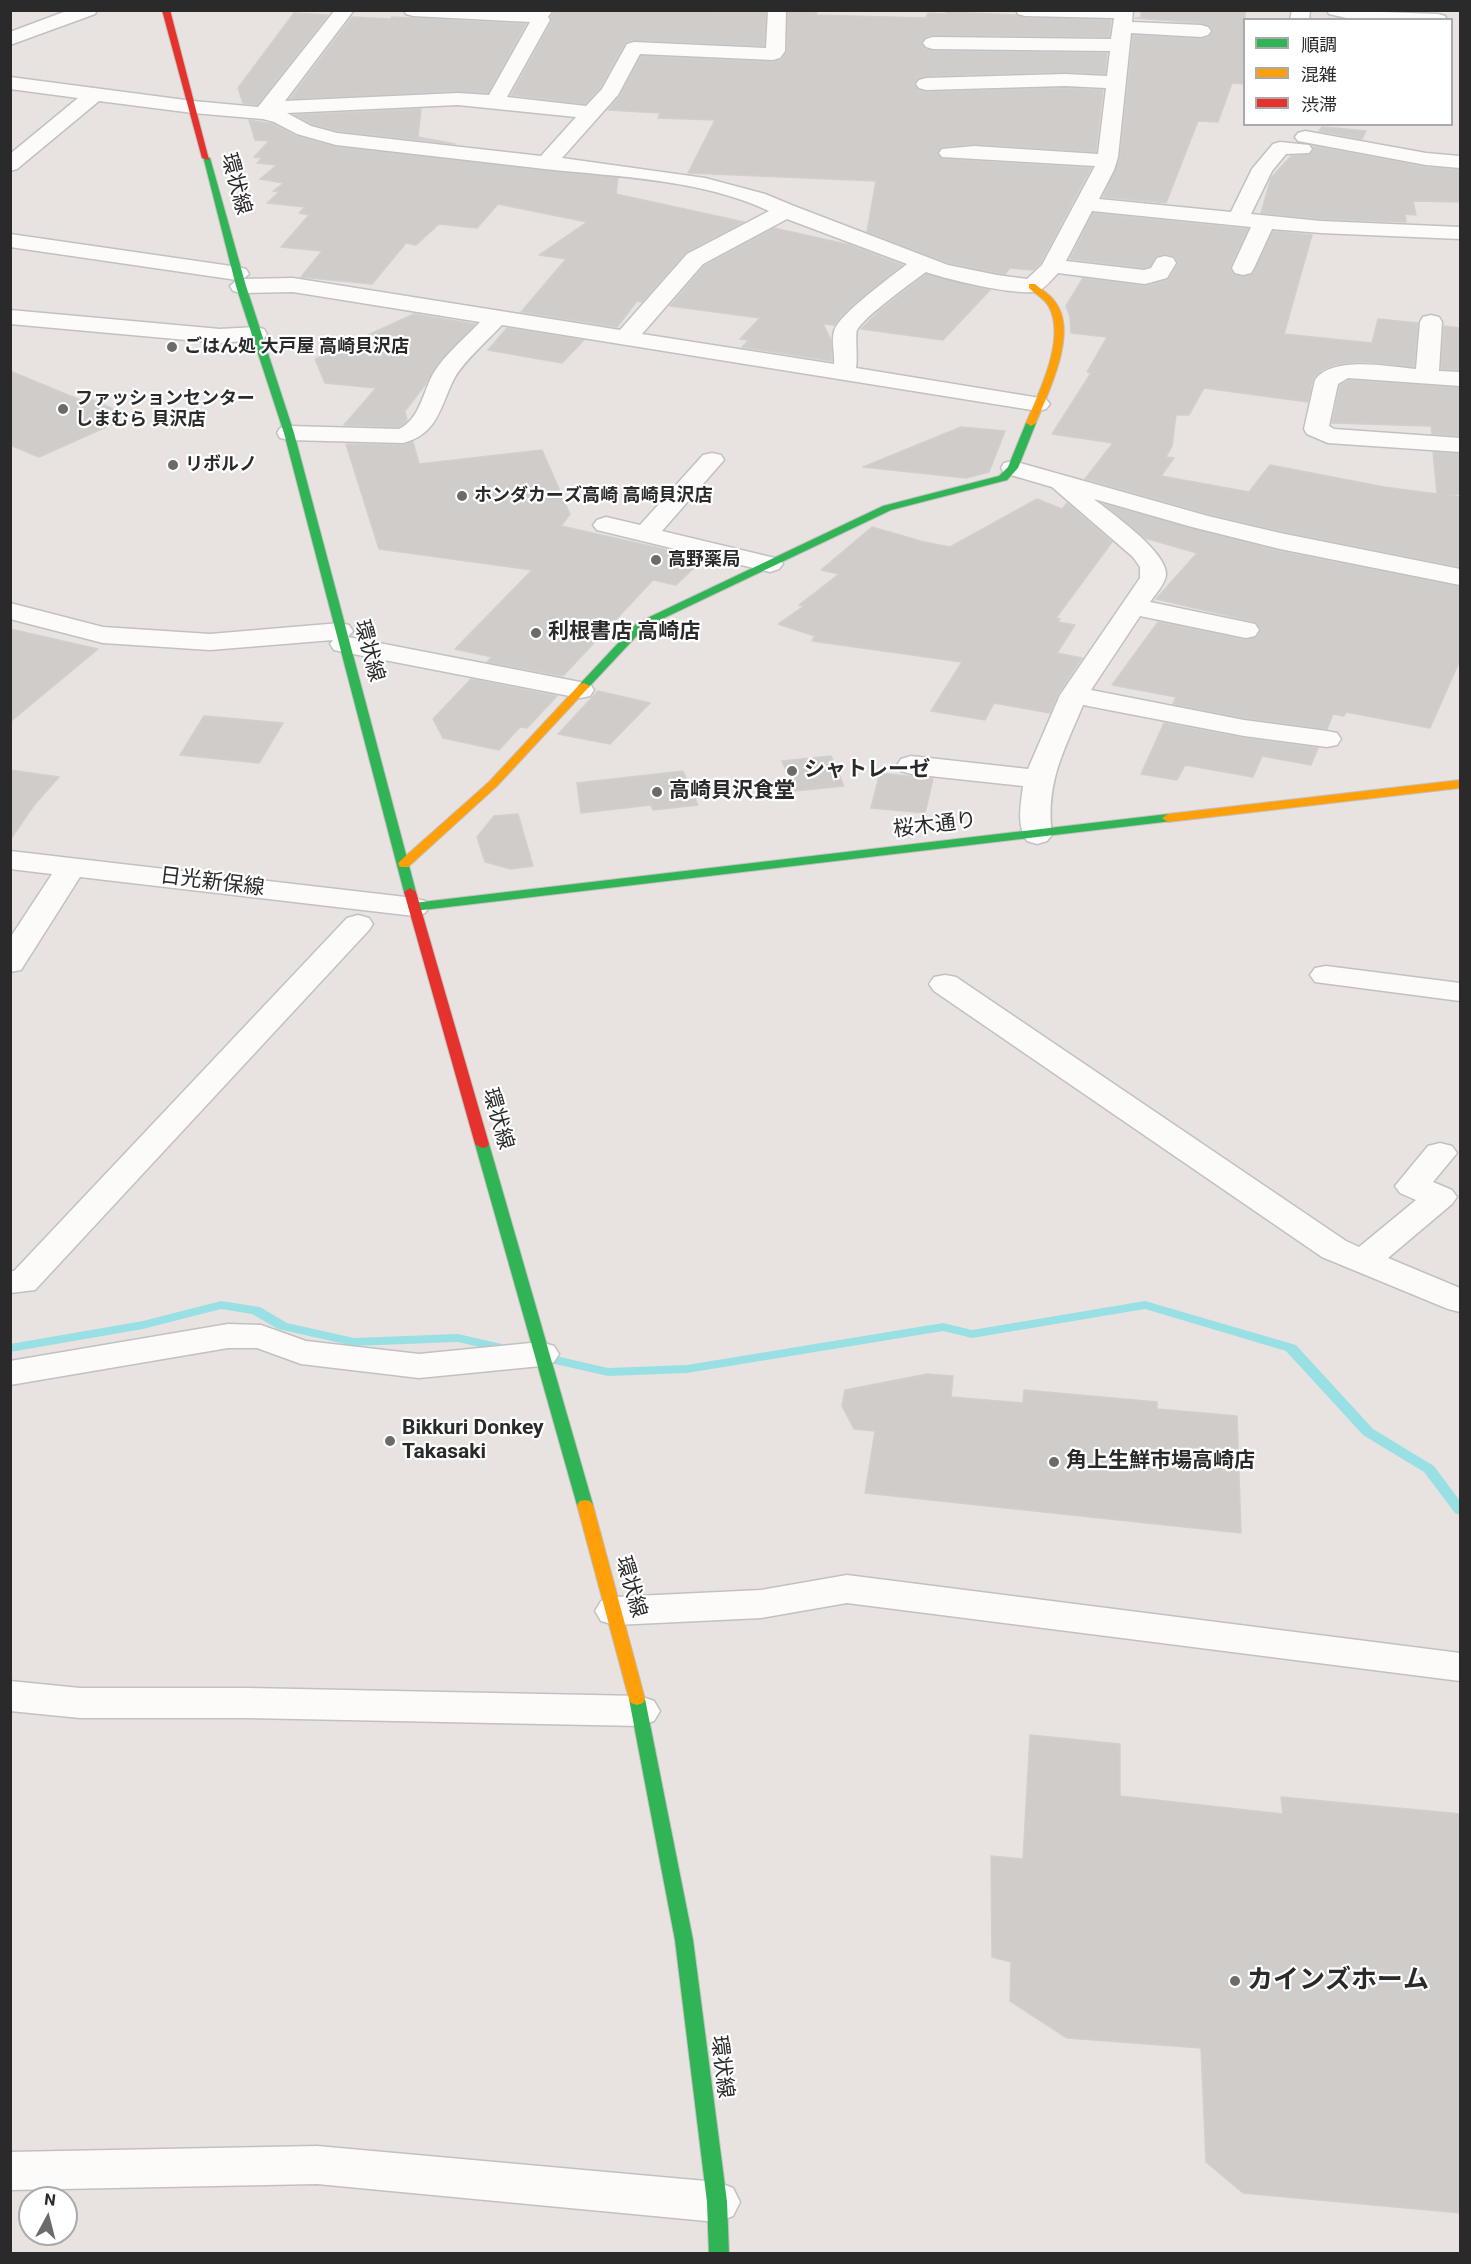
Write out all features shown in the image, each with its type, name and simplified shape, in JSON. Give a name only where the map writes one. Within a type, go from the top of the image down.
[{"type":"street","points":[[10,39],[88,10]]},
{"type":"street","name":"環状線","points":[[166,10],[240,280],[288,433],[414,907],[615,1611],[640,1711],[684,1940],[717,2202],[719,2253]]},
{"type":"street","points":[[263,113],[345,10]]},
{"type":"street","points":[[413,10],[542,14],[541,20],[495,101]]},
{"type":"street","points":[[546,163],[611,91],[634,48],[773,54],[777,10]]},
{"type":"street","points":[[1025,10],[1122,24],[1201,31]]},
{"type":"street","points":[[1336,10],[1380,18]]},
{"type":"street","points":[[933,43],[1122,24]]},
{"type":"street","points":[[1032,286],[1052,266],[1107,161],[1122,24]]},
{"type":"street","points":[[926,84],[1116,82]]},
{"type":"street","points":[[10,83],[193,107],[263,113],[281,117],[304,130],[336,139],[699,182],[750,195],[786,211],[942,270],[997,282],[1032,286],[1052,304],[1057,317],[1058,332],[1057,352],[1052,374],[1013,468],[1003,478],[887,508],[641,625],[493,784],[404,864]]},
{"type":"street","points":[[10,165],[96,93]]},
{"type":"street","points":[[263,113],[282,107],[304,105],[458,99],[495,101],[592,113]]},
{"type":"street","points":[[1238,219],[1262,169],[1280,148],[1304,143],[1461,162]]},
{"type":"street","points":[[949,153],[974,152],[1107,161]]},
{"type":"street","points":[[1086,204],[1321,227],[1461,233]]},
{"type":"street","points":[[625,339],[695,259],[786,211]]},
{"type":"street","points":[[1243,268],[1264,222]]},
{"type":"street","points":[[10,240],[240,280],[293,285],[1038,404]]},
{"type":"street","points":[[844,374],[847,352],[844,337],[846,328],[878,298],[923,263]]},
{"type":"street","points":[[1052,266],[1145,277],[1159,273],[1165,263]]},
{"type":"street","points":[[10,317],[220,336],[256,334]]},
{"type":"street","points":[[288,433],[403,436],[412,432],[429,412],[445,374],[495,319]]},
{"type":"street","points":[[1427,377],[1431,322]]},
{"type":"street","points":[[1461,379],[1344,371],[1327,380],[1316,429],[1328,436],[1461,445]]},
{"type":"street","points":[[645,534],[712,460]]},
{"type":"street","points":[[1013,468],[1202,522],[1280,541],[1461,577]]},
{"type":"street","points":[[1037,835],[1034,812],[1039,779],[1074,695],[1153,578],[1153,567],[1142,552],[1053,479]]},
{"type":"street","points":[[606,525],[770,564]]},
{"type":"street","points":[[1133,607],[1246,630]]},
{"type":"street","points":[[10,611],[103,635],[210,642],[342,637],[580,690]]},
{"type":"street","points":[[1074,695],[1244,728],[1328,739]]},
{"type":"street","points":[[911,765],[1039,779]]},
{"type":"street","name":"桜木通り","points":[[414,907],[1461,784]]},
{"type":"street","name":"日光新保線","points":[[10,860],[414,907]]},
{"type":"street","points":[[10,963],[72,866]]},
{"type":"street","points":[[10,1282],[22,1282],[357,924]]},
{"type":"street","points":[[1326,975],[1461,992]]},
{"type":"street","points":[[945,984],[1334,1249],[1461,1301]]},
{"type":"street","points":[[1440,1153],[1412,1186],[1450,1201]]},
{"type":"street","points":[[1363,1261],[1450,1201]]},
{"type":"street","points":[[10,1373],[228,1336],[261,1337],[301,1352],[419,1366],[541,1354]]},
{"type":"street","points":[[615,1611],[761,1604],[847,1589],[1461,1667]]},
{"type":"street","points":[[10,1696],[80,1703],[260,1703],[640,1711]]},
{"type":"street","points":[[10,2171],[317,2165],[717,2202]]},
{"type":"building","points":[[555,10],[766,12],[764,46],[633,40],[625,43],[600,88],[585,104],[511,95],[552,21],[551,17]]},
{"type":"building","points":[[788,10],[817,10],[816,15],[926,18],[928,13],[946,14],[946,12],[1016,15],[1025,18],[1111,20],[1109,37],[933,35],[925,37],[921,43],[925,49],[933,51],[1107,53],[1105,74],[1065,72],[926,76],[918,78],[914,84],[918,90],[926,92],[1065,88],[1103,90],[1096,152],[974,144],[942,147],[937,152],[942,159],[1091,168],[1040,264],[1033,270],[1010,268],[1005,274],[997,273],[949,263],[867,232],[876,181],[688,173],[715,120],[658,118],[660,113],[608,110],[620,96],[641,56],[773,62],[781,60],[787,51]]},
{"type":"building","points":[[1245,10],[1243,84],[1232,83],[1218,122],[1198,121],[1166,203],[1103,197],[1120,157],[1133,35],[1201,39],[1209,37],[1213,31],[1210,26],[1202,23],[1135,18],[1141,18],[1141,11]]},
{"type":"building","points":[[294,13],[328,15],[257,105],[243,103],[238,88]]},
{"type":"building","points":[[352,17],[526,24],[488,93],[458,91],[290,99]]},
{"type":"building","points":[[421,109],[418,137],[455,144],[337,131],[312,124],[295,115]]},
{"type":"building","points":[[249,120],[273,124],[296,136],[336,147],[618,178],[616,194],[744,222],[685,253],[642,302],[637,301],[617,327],[521,312],[566,259],[539,255],[587,222],[498,204],[477,228],[439,224],[416,245],[406,243],[372,284],[301,277],[322,251],[281,247],[309,215],[299,213],[305,207],[267,203],[279,192],[273,191],[284,183],[260,179],[277,165],[257,163],[262,158],[254,157],[269,141],[255,140]]},
{"type":"building","points":[[1322,127],[1366,131],[1362,139],[1319,131]]},
{"type":"building","points":[[1313,146],[1426,167],[1461,170],[1461,202],[1413,201],[1416,215],[1405,214],[1406,222],[1321,219],[1261,213],[1271,178],[1291,156],[1311,154]]},
{"type":"building","points":[[1093,213],[1248,229],[1230,267],[1233,274],[1242,277],[1253,274],[1273,231],[1312,235],[1284,334],[1372,343],[1378,319],[1418,323],[1414,367],[1362,362],[1334,365],[1313,378],[1308,402],[1204,388],[1189,415],[1176,415],[1172,446],[1166,457],[1174,458],[1161,476],[1249,492],[1270,465],[1384,487],[1437,494],[1433,452],[1461,454],[1461,494],[1447,495],[1461,497],[1461,567],[1280,531],[1209,514],[1085,479],[1113,443],[1052,434],[1091,373],[1087,372],[1107,337],[1071,333],[1070,317],[1066,306],[1083,278],[1146,286],[1168,280],[1178,264],[1175,257],[1166,254],[1156,256],[1150,266],[1144,268],[1070,259]]},
{"type":"building","points":[[774,228],[850,245],[902,265],[854,304],[834,325],[823,324],[831,340],[832,361],[742,347],[749,340],[740,339],[760,318],[670,306],[704,266]]},
{"type":"building","points":[[926,274],[990,290],[943,340],[861,329],[880,310]]},
{"type":"building","points":[[414,314],[475,324],[436,366],[405,411],[407,420],[405,423],[398,427],[344,425],[376,388],[325,383],[315,359]]},
{"type":"building","points":[[1444,326],[1461,328],[1461,370],[1441,369]]},
{"type":"building","points":[[507,328],[584,340],[562,363],[488,350]]},
{"type":"building","name":"ファッションセンター しまむら 貝沢店","points":[[10,371],[85,402],[92,400],[131,416],[39,457],[10,445]]},
{"type":"building","points":[[1349,380],[1461,388],[1461,436],[1432,434],[1431,426],[1332,423],[1340,385]]},
{"type":"building","points":[[961,427],[1005,431],[989,472],[966,478],[863,467]]},
{"type":"building","points":[[413,442],[419,464],[542,450],[570,514],[561,526],[704,558],[676,585],[653,580],[563,676],[487,662],[492,657],[455,649],[532,570],[379,549],[346,444],[403,445]]},
{"type":"building","points":[[1037,499],[1062,509],[1067,503],[1112,542],[1056,618],[1060,619],[1058,622],[1075,625],[1057,653],[1082,658],[1058,694],[1050,713],[994,703],[985,720],[931,711],[962,662],[812,641],[815,636],[778,624],[804,606],[799,605],[839,574],[821,570],[872,527],[950,547]]},
{"type":"building","points":[[1104,504],[1279,551],[1461,587],[1461,658],[1430,728],[1346,712],[1344,716],[1333,714],[1327,729],[1244,718],[1173,704],[1176,697],[1112,685],[1158,622],[1246,640],[1257,637],[1261,629],[1255,622],[1156,599],[1197,553],[1145,538]]},
{"type":"building","points":[[10,629],[98,649],[10,722]]},
{"type":"building","points":[[471,679],[557,696],[527,728],[520,727],[499,750],[443,738],[433,719]]},
{"type":"building","points":[[598,691],[650,703],[610,744],[558,734]]},
{"type":"building","points":[[204,716],[283,723],[259,763],[180,755]]},
{"type":"building","points":[[1164,723],[1244,738],[1318,748],[1311,765],[1262,756],[1253,777],[1185,765],[1177,780],[1141,774]]},
{"type":"building","name":"シャトレーゼ","points":[[831,756],[844,786],[795,791],[782,761]]},
{"type":"building","points":[[10,770],[59,777],[35,804],[10,840]]},
{"type":"building","name":"高崎貝沢食堂","points":[[683,771],[698,805],[653,810],[651,805],[581,813],[577,783]]},
{"type":"building","points":[[880,773],[933,779],[925,813],[871,808]]},
{"type":"building","points":[[518,814],[533,866],[511,869],[485,862],[477,837],[494,816]]},
{"type":"building","name":"角上生鮮市場高崎店","points":[[927,1374],[953,1376],[951,1397],[1023,1403],[1024,1390],[1157,1402],[1157,1409],[1237,1416],[1241,1533],[865,1493],[875,1431],[854,1429],[842,1406],[845,1390]]},
{"type":"building","name":"カインズホーム","points":[[1030,1735],[1120,1744],[1120,1796],[1283,1814],[1281,1797],[1461,1814],[1461,2213],[1243,2193],[1206,2162],[1201,2048],[1067,2038],[1010,2001],[1011,1962],[992,1957],[991,1856],[1023,1859]]},
{"type":"waterway","points":[[10,1348],[143,1325],[221,1305],[255,1310],[283,1326],[354,1342],[458,1338],[510,1350]]},
{"type":"waterway","points":[[547,1358],[608,1372],[687,1369],[943,1327],[972,1334],[1145,1305],[1291,1348],[1368,1432],[1429,1469],[1460,1510]]},
{"type":"traffic: fast","points":[[206,158],[241,286],[289,433],[410,892]]},
{"type":"traffic: fast","points":[[584,686],[641,625],[887,508],[1003,478],[1013,468],[1031,423]]},
{"type":"traffic: fast","points":[[414,907],[1168,818]]},
{"type":"traffic: fast","points":[[482,1144],[585,1505]]},
{"type":"traffic: fast","points":[[637,1699],[684,1940],[717,2202],[719,2254]]},
{"type":"traffic: slow","points":[[1031,423],[1053,365],[1059,333],[1058,318],[1053,305],[1032,286]]},
{"type":"traffic: slow","points":[[404,864],[493,784],[584,686]]},
{"type":"traffic: slow","points":[[1168,818],[1460,784]]},
{"type":"traffic: slow","points":[[585,1505],[637,1699]]},
{"type":"traffic: jam","points":[[166,10],[206,158]]},
{"type":"traffic: jam","points":[[410,892],[482,1144]]},
{"type":"place","name":"ごはん処 大戸屋 高崎貝沢店","points":[[172,347]]},
{"type":"place","name":"ファッションセンター しまむら 貝沢店","points":[[63,409]]},
{"type":"place","name":"リボルノ","points":[[173,465]]},
{"type":"place","name":"ホンダカーズ高崎 高崎貝沢店","points":[[462,496]]},
{"type":"place","name":"高野薬局","points":[[656,560]]},
{"type":"place","name":"利根書店 高崎店","points":[[536,633]]},
{"type":"place","name":"シャトレーゼ","points":[[792,771]]},
{"type":"place","name":"高崎貝沢食堂","points":[[657,792]]},
{"type":"place","name":"Bikkuri Donkey Takasaki","points":[[390,1441]]},
{"type":"place","name":"角上生鮮市場高崎店","points":[[1054,1462]]},
{"type":"place","name":"カインズホーム","points":[[1235,1981]]}]
